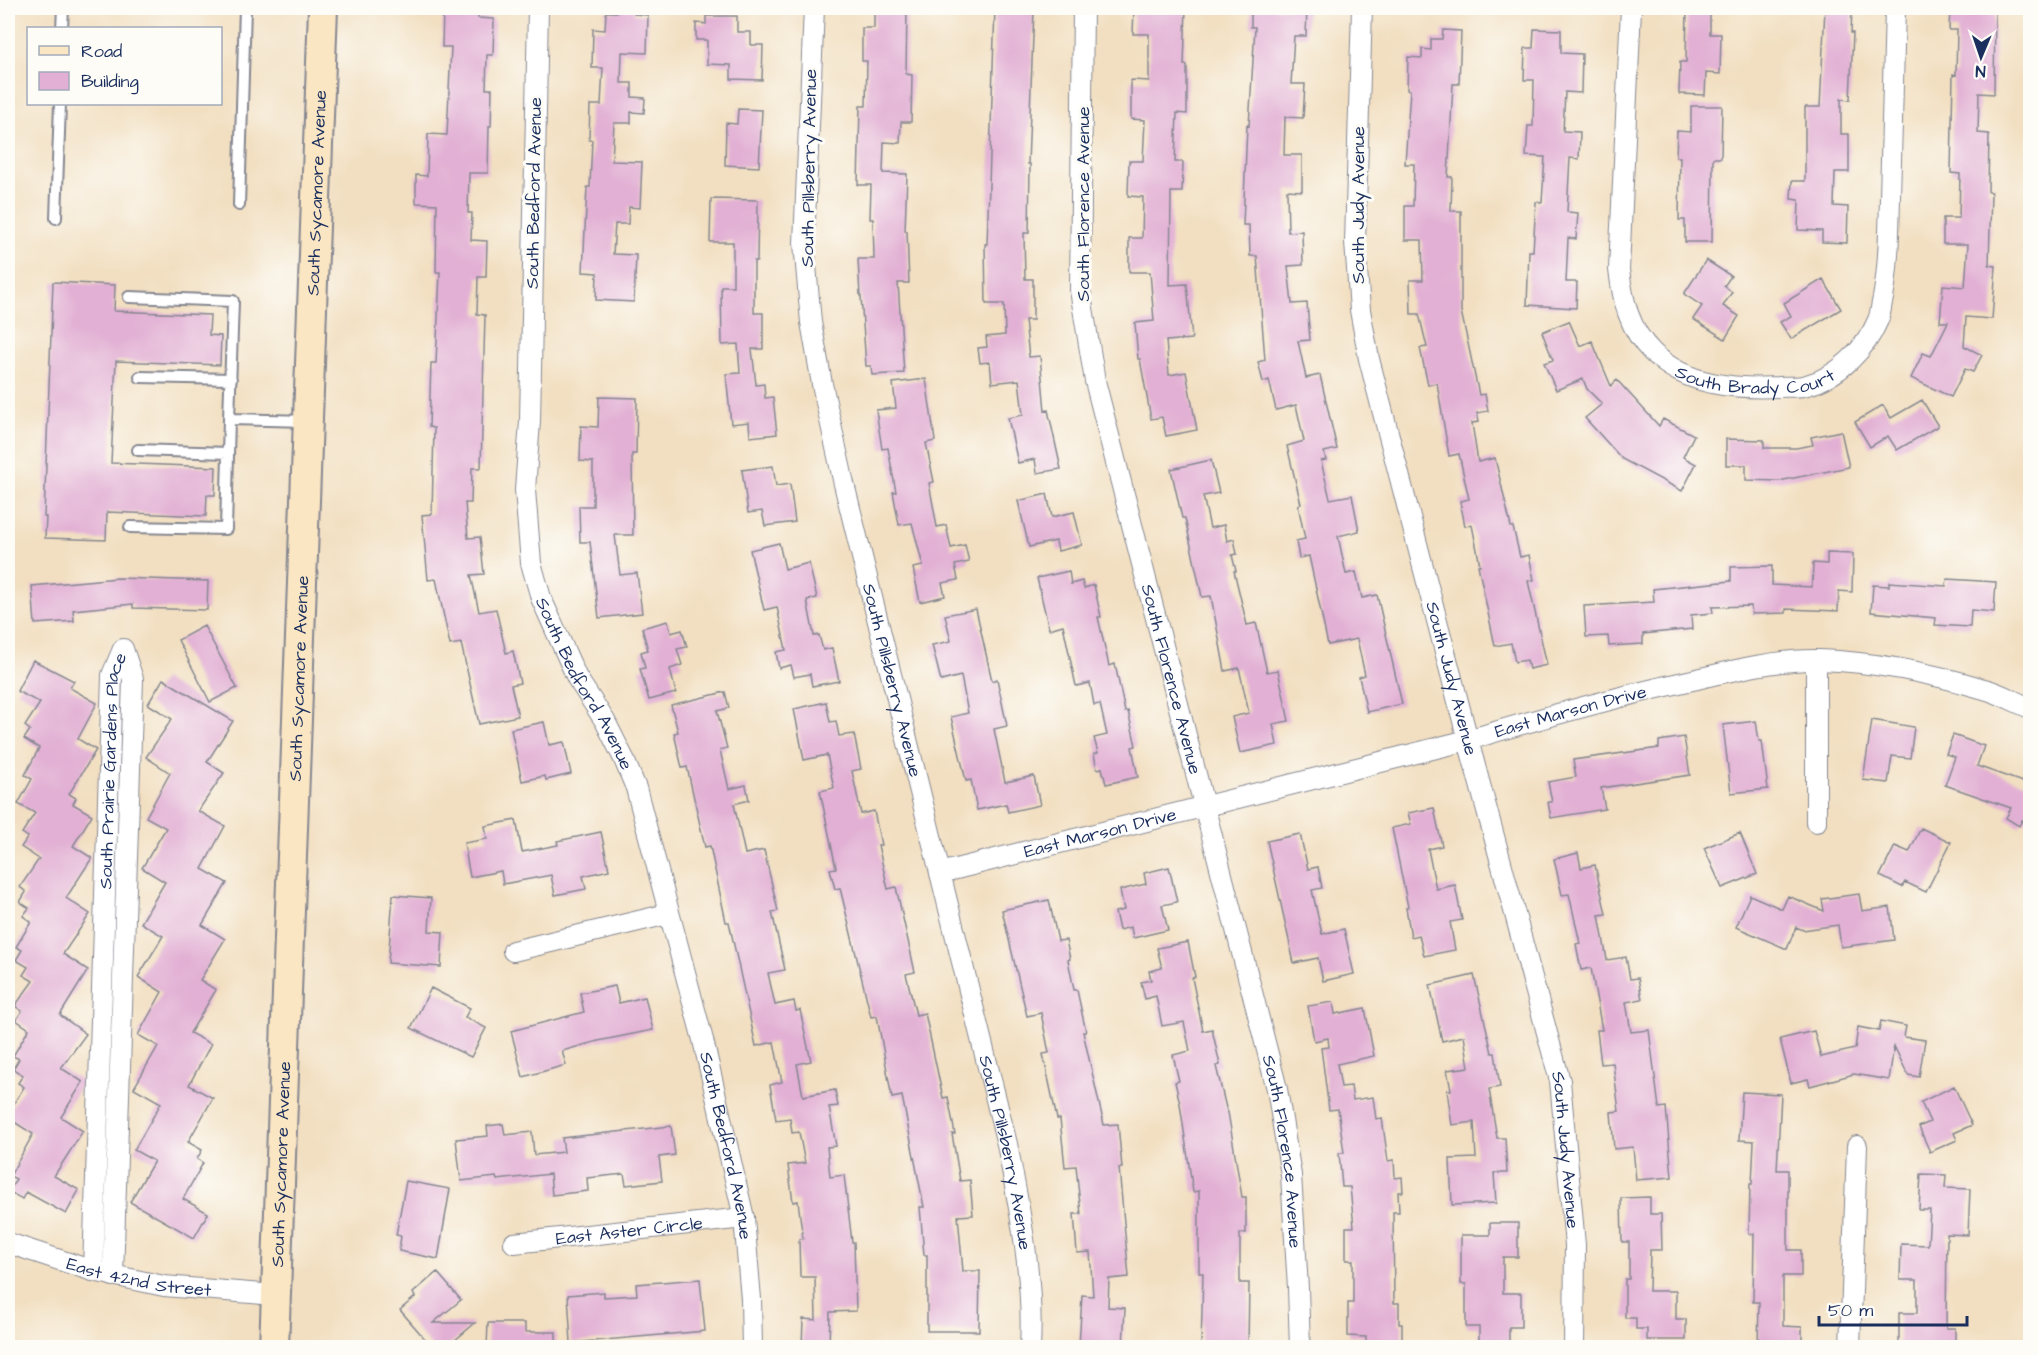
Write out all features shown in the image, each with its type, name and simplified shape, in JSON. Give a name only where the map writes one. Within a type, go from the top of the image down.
[{"type":"main road","name":"South Sycamore Avenue","points":[[274,1347],[323,8]]},
{"type":"street","name":"South Bedford Avenue","points":[[538,8],[530,422],[525,490],[531,563],[541,598],[577,678],[605,721],[636,788],[703,1041],[744,1218],[751,1299],[752,1347]]},
{"type":"street","name":"South Pillsberry Avenue","points":[[814,8],[804,243],[811,322],[844,484],[1007,1144],[1024,1233],[1031,1327],[1030,1347]]},
{"type":"street","name":"South Florence Avenue","points":[[1083,8],[1080,290],[1095,381],[1277,1089],[1291,1175],[1300,1347]]},
{"type":"street","name":"South Judy Avenue","points":[[1362,8],[1355,242],[1360,310],[1370,358],[1468,740],[1560,1081],[1575,1245],[1574,1347]]},
{"type":"street","name":"South Brady Court","points":[[1631,8],[1619,270],[1623,303],[1632,325],[1651,352],[1673,370],[1704,382],[1752,388],[1806,386],[1827,376],[1848,362],[1863,346],[1878,319],[1886,279],[1889,239],[1895,8]]},
{"type":"street","name":"South Prairie Gardens Place","points":[[93,1271],[112,675],[123,649],[133,679],[113,1276]]},
{"type":"street","points":[[1816,660],[1816,822]]},
{"type":"street","name":"East Marson Drive","points":[[940,873],[1468,740],[1552,715],[1752,666],[1816,660],[1866,664],[1925,674],[1986,689],[2031,708]]},
{"type":"street","points":[[513,951],[668,914]]},
{"type":"street","points":[[1850,1347],[1857,1146]]},
{"type":"street","name":"East Aster Circle","points":[[514,1243],[744,1218]]},
{"type":"street","name":"East 42nd Street","points":[[8,1243],[93,1271],[164,1286],[276,1295]]},
{"type":"lane","points":[[62,27],[63,8]]},
{"type":"lane","points":[[239,205],[245,8]]},
{"type":"lane","points":[[56,218],[60,105]]},
{"type":"lane","points":[[129,297],[233,301],[226,529],[130,527]]},
{"type":"lane","points":[[140,376],[231,379]]},
{"type":"lane","points":[[229,418],[308,421]]},
{"type":"lane","points":[[138,450],[228,453]]},
{"type":"building","points":[[443,8],[478,8],[478,18],[494,19],[493,55],[487,55],[486,89],[492,89],[488,173],[469,173],[468,213],[472,213],[471,240],[487,241],[486,277],[478,277],[477,314],[485,315],[481,468],[472,468],[471,503],[465,503],[468,538],[480,537],[484,574],[471,575],[479,612],[496,609],[506,653],[513,651],[520,683],[511,685],[518,716],[479,724],[461,643],[450,645],[436,579],[428,580],[422,515],[432,514],[434,428],[429,427],[431,363],[436,363],[440,272],[436,272],[437,204],[416,203],[416,175],[427,176],[428,134],[447,135],[451,47],[442,47]]},
{"type":"building","points":[[617,8],[634,8],[634,14],[648,15],[647,53],[622,52],[621,83],[632,83],[632,97],[645,98],[644,113],[631,112],[631,123],[614,123],[612,161],[642,162],[640,208],[629,207],[628,224],[615,224],[613,254],[636,255],[634,302],[596,300],[597,273],[583,272],[592,140],[589,140],[590,105],[601,105],[603,68],[592,68],[593,29],[605,30],[606,12],[617,12]]},
{"type":"building","points":[[907,8],[906,74],[912,75],[911,122],[901,122],[900,143],[884,142],[883,173],[907,174],[905,231],[907,231],[909,283],[898,283],[904,373],[872,375],[871,366],[866,366],[858,259],[874,259],[873,219],[870,219],[871,185],[858,185],[860,106],[866,106],[867,61],[862,61],[862,28],[874,28],[874,9]]},
{"type":"building","points":[[995,8],[1034,10],[1028,164],[1030,164],[1029,233],[1024,233],[1025,279],[1033,279],[1033,320],[1025,320],[1029,357],[1040,356],[1045,411],[1048,410],[1061,469],[1037,473],[1035,459],[1018,463],[1008,418],[1023,415],[1019,380],[992,383],[990,362],[980,363],[978,348],[987,347],[986,337],[1005,335],[1004,304],[986,304],[985,244],[987,244]]},
{"type":"building","points":[[1134,8],[1186,8],[1184,65],[1187,65],[1187,114],[1177,113],[1175,162],[1183,162],[1182,192],[1171,192],[1170,285],[1187,284],[1192,339],[1166,341],[1169,375],[1186,372],[1197,430],[1166,436],[1162,417],[1151,419],[1140,359],[1138,359],[1135,323],[1154,321],[1150,272],[1129,272],[1129,238],[1142,238],[1143,197],[1128,196],[1129,161],[1143,161],[1145,120],[1131,119],[1131,80],[1149,81],[1149,34],[1133,34]]},
{"type":"building","points":[[1251,8],[1307,8],[1306,36],[1294,36],[1291,84],[1305,84],[1303,118],[1285,117],[1284,155],[1302,155],[1302,191],[1287,190],[1288,232],[1302,231],[1303,265],[1288,266],[1292,304],[1307,303],[1310,340],[1298,341],[1306,378],[1320,375],[1337,449],[1324,452],[1326,460],[1321,461],[1330,499],[1352,495],[1359,531],[1338,536],[1346,574],[1356,572],[1362,598],[1377,595],[1402,704],[1367,712],[1359,677],[1365,675],[1357,639],[1328,645],[1309,556],[1299,558],[1296,541],[1305,539],[1298,505],[1301,504],[1287,446],[1304,441],[1296,405],[1276,410],[1269,380],[1263,382],[1258,362],[1265,360],[1257,256],[1250,256],[1249,225],[1243,225],[1247,125],[1249,126],[1255,27],[1251,27]]},
{"type":"building","points":[[1687,8],[1710,8],[1710,34],[1721,34],[1720,74],[1706,73],[1705,95],[1679,94],[1680,62],[1686,62]]},
{"type":"building","points":[[1825,8],[1852,8],[1850,100],[1841,99],[1841,134],[1849,134],[1849,172],[1835,172],[1834,206],[1848,207],[1847,243],[1822,242],[1822,231],[1798,230],[1799,200],[1791,199],[1792,181],[1805,181],[1805,107],[1820,107]]},
{"type":"building","points":[[1950,8],[1995,8],[1994,94],[1979,93],[1978,133],[1989,134],[1988,192],[1991,192],[1989,265],[1996,266],[1992,319],[1966,317],[1964,346],[1982,355],[1973,372],[1965,369],[1951,397],[1911,378],[1923,353],[1931,356],[1948,322],[1940,322],[1943,285],[1965,287],[1968,244],[1943,244],[1943,218],[1959,218],[1960,174],[1951,173],[1953,74],[1956,75],[1957,30],[1949,30]]},
{"type":"building","points":[[706,16],[737,16],[737,32],[751,32],[751,45],[763,45],[762,80],[731,79],[731,65],[707,64],[707,40],[696,40],[696,23],[706,24]]},
{"type":"building","points":[[1534,29],[1561,30],[1561,53],[1582,54],[1581,93],[1565,92],[1563,131],[1580,132],[1579,159],[1570,158],[1567,212],[1578,213],[1576,239],[1568,238],[1566,282],[1577,282],[1576,308],[1527,305],[1529,251],[1533,251],[1536,202],[1542,202],[1545,157],[1526,156],[1528,126],[1533,126],[1534,80],[1524,80],[1525,48],[1533,48]]},
{"type":"building","points":[[1443,30],[1461,31],[1459,84],[1453,84],[1448,177],[1452,177],[1451,211],[1461,211],[1461,311],[1479,395],[1485,394],[1488,411],[1477,413],[1479,422],[1472,423],[1478,462],[1495,458],[1520,557],[1529,555],[1534,580],[1528,581],[1547,665],[1529,669],[1527,660],[1515,662],[1511,643],[1495,646],[1472,525],[1465,526],[1460,501],[1469,499],[1459,454],[1449,456],[1437,383],[1428,385],[1420,348],[1427,347],[1419,314],[1411,314],[1410,280],[1423,280],[1422,240],[1405,240],[1405,206],[1413,206],[1414,164],[1405,164],[1410,90],[1407,90],[1408,57],[1422,58],[1422,49],[1431,50],[1431,39],[1442,39]]},
{"type":"building","points":[[1691,106],[1722,106],[1721,158],[1713,158],[1712,242],[1685,242],[1685,220],[1679,220],[1680,157],[1676,157],[1677,131],[1691,132]]},
{"type":"building","points":[[738,109],[762,110],[759,167],[725,165],[726,123],[737,124]]},
{"type":"building","points":[[711,199],[758,200],[757,261],[754,261],[754,313],[763,313],[763,349],[752,349],[756,385],[764,384],[765,398],[773,397],[777,434],[750,437],[749,422],[731,424],[726,374],[740,373],[738,344],[722,345],[721,286],[733,286],[733,242],[710,242]]},
{"type":"building","points":[[1706,260],[1731,276],[1724,286],[1732,292],[1723,306],[1739,316],[1725,339],[1693,319],[1702,306],[1684,294]]},
{"type":"building","points":[[1823,279],[1841,309],[1791,339],[1780,322],[1791,316],[1784,303]]},
{"type":"building","points":[[53,282],[115,285],[114,311],[210,315],[209,335],[221,336],[220,365],[116,361],[111,463],[216,467],[215,495],[207,495],[206,516],[107,512],[106,540],[45,538]]},
{"type":"building","points":[[1569,321],[1580,346],[1592,341],[1611,386],[1617,380],[1659,426],[1663,419],[1694,435],[1683,457],[1696,464],[1682,491],[1622,459],[1585,418],[1602,404],[1587,389],[1583,379],[1556,390],[1544,363],[1553,360],[1542,332]]},
{"type":"building","points":[[926,379],[935,441],[926,443],[934,482],[929,483],[937,527],[946,525],[951,548],[965,545],[969,562],[955,565],[958,580],[942,583],[945,596],[920,602],[913,568],[923,566],[912,523],[899,525],[888,448],[882,449],[876,410],[896,408],[893,383]]},
{"type":"building","points":[[599,397],[637,398],[636,454],[632,454],[633,535],[615,535],[620,575],[637,573],[642,613],[599,618],[590,542],[580,542],[579,506],[593,506],[593,462],[580,461],[581,426],[598,427]]},
{"type":"building","points":[[1922,400],[1938,426],[1897,450],[1888,436],[1870,447],[1855,422],[1883,405],[1891,418]]},
{"type":"building","points":[[1841,431],[1849,467],[1779,481],[1746,480],[1746,465],[1726,465],[1726,439],[1764,440],[1764,448],[1796,448],[1813,445],[1811,437]]},
{"type":"building","points":[[1211,460],[1219,493],[1203,496],[1210,528],[1224,525],[1227,541],[1234,539],[1237,554],[1232,555],[1236,571],[1234,571],[1247,625],[1256,623],[1267,672],[1278,670],[1289,721],[1273,724],[1277,745],[1240,753],[1232,717],[1249,713],[1239,668],[1225,671],[1211,596],[1202,597],[1185,518],[1182,518],[1171,469]]},
{"type":"building","points":[[773,466],[776,486],[790,484],[795,522],[765,526],[762,511],[748,513],[742,470]]},
{"type":"building","points":[[1047,494],[1052,517],[1074,512],[1082,545],[1058,551],[1056,541],[1029,547],[1018,501]]},
{"type":"building","points":[[779,543],[785,569],[809,563],[817,598],[807,600],[814,636],[819,635],[823,650],[832,648],[839,681],[812,686],[810,674],[794,677],[791,665],[779,668],[776,652],[786,650],[777,607],[764,610],[750,550]]},
{"type":"building","points":[[1827,553],[1853,554],[1852,592],[1839,591],[1838,611],[1786,609],[1786,613],[1752,614],[1751,606],[1712,607],[1713,613],[1691,615],[1692,629],[1643,634],[1643,644],[1609,646],[1608,636],[1586,637],[1584,606],[1654,602],[1653,589],[1731,581],[1731,567],[1772,566],[1772,585],[1812,587],[1813,563],[1827,564]]},
{"type":"building","points":[[1069,571],[1071,584],[1082,581],[1084,588],[1094,585],[1101,617],[1098,617],[1109,666],[1115,664],[1125,712],[1128,711],[1136,746],[1132,747],[1138,777],[1106,784],[1102,768],[1097,769],[1094,754],[1098,753],[1094,738],[1107,735],[1100,704],[1094,705],[1090,683],[1076,686],[1063,625],[1049,629],[1037,578]]},
{"type":"building","points":[[118,578],[208,581],[207,610],[133,608],[133,604],[73,610],[74,621],[35,624],[32,586]]},
{"type":"building","points":[[1947,579],[1996,582],[1994,612],[1971,610],[1970,627],[1935,625],[1936,618],[1871,612],[1873,585],[1889,586],[1889,582],[1946,586]]},
{"type":"building","points":[[976,609],[992,681],[997,679],[1007,726],[994,729],[1005,782],[1034,776],[1040,805],[1008,812],[1006,804],[977,810],[971,780],[966,781],[951,717],[968,713],[961,676],[941,681],[932,645],[951,641],[945,615]]},
{"type":"building","points":[[668,621],[671,633],[682,630],[687,647],[677,649],[682,665],[670,669],[676,693],[649,700],[640,669],[645,668],[641,652],[648,650],[642,628]]},
{"type":"building","points":[[204,626],[237,688],[210,702],[178,640]]},
{"type":"building","points":[[33,660],[74,681],[70,688],[97,703],[78,739],[96,750],[69,794],[76,798],[73,804],[92,815],[73,846],[92,858],[66,898],[90,914],[63,954],[88,970],[60,1015],[86,1034],[61,1068],[83,1082],[61,1117],[83,1131],[54,1176],[79,1190],[66,1214],[26,1192],[22,1199],[9,1192],[16,1179],[10,1176],[33,1134],[8,1118],[8,1113],[24,1087],[18,1083],[23,1075],[13,1069],[19,1059],[13,1056],[29,1029],[16,1020],[22,1011],[15,1006],[33,981],[23,975],[28,967],[16,960],[22,950],[16,947],[31,922],[23,916],[29,908],[20,902],[26,892],[20,887],[39,859],[21,847],[28,837],[22,833],[35,813],[18,804],[32,779],[25,775],[39,748],[24,739],[30,730],[25,726],[40,703],[17,691]]},
{"type":"building","points":[[163,679],[233,721],[207,762],[224,773],[198,811],[225,826],[202,869],[227,883],[202,925],[225,939],[200,980],[216,990],[190,1033],[211,1044],[189,1085],[213,1098],[188,1142],[202,1150],[197,1159],[203,1163],[183,1199],[208,1213],[194,1238],[130,1202],[154,1161],[134,1150],[161,1103],[134,1088],[158,1046],[138,1035],[162,992],[138,977],[163,936],[141,923],[165,882],[142,868],[166,828],[146,817],[170,773],[146,757],[172,719],[148,704]]},
{"type":"building","points":[[725,692],[729,708],[717,711],[727,748],[720,750],[729,789],[746,785],[749,800],[734,804],[745,854],[764,850],[778,911],[772,912],[785,970],[768,973],[775,1005],[794,1001],[796,1011],[800,1010],[811,1061],[797,1064],[803,1096],[835,1090],[838,1106],[829,1107],[836,1146],[827,1147],[830,1177],[844,1175],[852,1242],[854,1242],[856,1311],[830,1312],[829,1347],[802,1347],[803,1319],[816,1320],[815,1277],[800,1277],[799,1239],[803,1239],[798,1201],[793,1202],[788,1165],[805,1163],[799,1132],[792,1133],[790,1118],[776,1120],[770,1085],[782,1082],[774,1042],[756,1046],[710,846],[705,847],[687,767],[682,768],[674,733],[678,732],[671,705]]},
{"type":"building","points":[[826,702],[830,722],[836,721],[839,736],[854,734],[861,769],[852,771],[861,814],[874,811],[881,845],[878,845],[888,889],[896,887],[915,972],[906,974],[916,1015],[925,1013],[943,1098],[948,1097],[960,1181],[970,1180],[973,1215],[958,1216],[963,1271],[980,1271],[979,1331],[927,1331],[927,1255],[924,1255],[920,1207],[924,1207],[902,1096],[892,1098],[877,1016],[871,1017],[840,888],[835,889],[830,869],[836,868],[820,791],[834,788],[827,755],[804,760],[794,709]]},
{"type":"building","points":[[1872,720],[1914,727],[1910,758],[1892,756],[1888,783],[1863,780]]},
{"type":"building","points":[[1756,721],[1759,741],[1762,741],[1768,789],[1731,793],[1723,725]]},
{"type":"building","points":[[544,722],[549,745],[564,742],[571,774],[546,780],[545,776],[522,781],[511,729]]},
{"type":"building","points":[[1953,735],[1984,746],[1977,766],[2031,785],[2031,824],[2022,820],[2019,826],[2006,818],[2011,808],[1945,785],[1955,757],[1946,754]]},
{"type":"building","points":[[1684,737],[1690,775],[1601,788],[1605,809],[1551,818],[1548,802],[1552,802],[1548,782],[1576,777],[1573,760],[1659,748],[1659,741]]},
{"type":"building","points":[[1434,808],[1442,846],[1428,849],[1436,889],[1455,885],[1462,920],[1450,922],[1455,950],[1424,956],[1419,935],[1411,937],[1406,908],[1408,907],[1392,828],[1411,824],[1408,813]]},
{"type":"building","points":[[516,820],[522,852],[558,845],[557,841],[601,832],[609,870],[583,876],[586,889],[555,895],[551,875],[503,884],[501,871],[470,877],[464,843],[487,839],[485,826]]},
{"type":"building","points":[[1921,828],[1951,842],[1926,892],[1905,882],[1902,887],[1880,876],[1895,846],[1909,852]]},
{"type":"building","points":[[1740,833],[1757,874],[1722,888],[1704,848]]},
{"type":"building","points":[[1300,834],[1308,869],[1318,867],[1322,888],[1312,890],[1322,934],[1344,929],[1354,974],[1323,981],[1318,958],[1294,963],[1267,841]]},
{"type":"building","points":[[1578,853],[1581,868],[1595,865],[1606,914],[1599,915],[1607,960],[1626,957],[1630,979],[1638,978],[1642,999],[1626,1002],[1631,1032],[1649,1030],[1659,1108],[1666,1107],[1672,1177],[1636,1180],[1633,1147],[1614,1149],[1611,1112],[1619,1111],[1613,1063],[1601,1064],[1597,1030],[1602,1030],[1591,968],[1581,970],[1576,944],[1580,943],[1569,894],[1562,895],[1554,859]]},
{"type":"building","points":[[1169,867],[1177,902],[1162,905],[1168,930],[1133,938],[1131,927],[1119,930],[1115,912],[1124,910],[1120,890],[1146,884],[1144,873]]},
{"type":"building","points":[[1859,894],[1862,911],[1890,907],[1894,940],[1841,947],[1838,925],[1803,930],[1796,927],[1787,949],[1736,927],[1750,895],[1782,909],[1788,896],[1824,911],[1822,899]]},
{"type":"building","points":[[393,895],[431,898],[429,931],[443,932],[441,967],[388,963]]},
{"type":"building","points":[[1049,900],[1058,941],[1066,940],[1074,990],[1077,990],[1086,1032],[1083,1032],[1104,1125],[1118,1124],[1122,1168],[1119,1168],[1129,1277],[1109,1279],[1108,1307],[1125,1308],[1123,1347],[1079,1347],[1082,1295],[1093,1296],[1090,1252],[1077,1253],[1074,1214],[1081,1214],[1076,1166],[1065,1167],[1060,1119],[1057,1119],[1043,1054],[1049,1053],[1041,1013],[1027,1016],[1002,910]]},
{"type":"building","points":[[1188,942],[1195,977],[1192,978],[1203,1031],[1212,1029],[1220,1065],[1216,1066],[1228,1112],[1242,1197],[1246,1197],[1246,1233],[1240,1233],[1240,1283],[1249,1283],[1248,1347],[1201,1347],[1203,1273],[1199,1273],[1199,1191],[1193,1192],[1175,1082],[1179,1081],[1173,1055],[1190,1051],[1184,1022],[1162,1026],[1156,996],[1145,999],[1141,982],[1151,980],[1149,971],[1162,968],[1157,948]]},
{"type":"building","points":[[1474,975],[1492,1053],[1495,1053],[1500,1087],[1489,1089],[1497,1138],[1505,1138],[1507,1173],[1494,1173],[1496,1203],[1452,1205],[1450,1159],[1476,1158],[1474,1122],[1452,1125],[1447,1090],[1451,1090],[1447,1070],[1469,1067],[1464,1036],[1442,1041],[1430,985]]},
{"type":"building","points":[[615,986],[619,1003],[645,997],[653,1030],[562,1051],[566,1065],[523,1077],[511,1031],[584,1012],[580,993]]},
{"type":"building","points":[[431,988],[470,1008],[465,1017],[486,1028],[471,1057],[411,1028]]},
{"type":"building","points":[[1333,1002],[1335,1014],[1365,1008],[1374,1056],[1337,1064],[1341,1087],[1351,1086],[1353,1100],[1373,1097],[1376,1119],[1382,1118],[1388,1161],[1394,1160],[1395,1178],[1402,1177],[1403,1192],[1398,1192],[1399,1212],[1393,1212],[1394,1303],[1399,1303],[1402,1347],[1366,1347],[1366,1337],[1348,1336],[1348,1303],[1353,1303],[1353,1260],[1346,1260],[1346,1227],[1354,1227],[1350,1187],[1342,1187],[1339,1153],[1344,1153],[1338,1109],[1329,1110],[1321,1048],[1329,1047],[1328,1038],[1314,1041],[1308,1006]]},
{"type":"building","points":[[1881,1021],[1906,1026],[1904,1037],[1925,1040],[1919,1077],[1908,1075],[1894,1046],[1889,1080],[1854,1074],[1810,1086],[1808,1079],[1791,1083],[1780,1039],[1814,1031],[1821,1057],[1855,1049],[1858,1027],[1879,1031]]},
{"type":"building","points":[[1954,1086],[1972,1125],[1954,1133],[1957,1140],[1930,1152],[1919,1127],[1930,1122],[1921,1102]]},
{"type":"building","points":[[1742,1092],[1781,1094],[1777,1170],[1788,1170],[1788,1250],[1801,1250],[1801,1276],[1783,1276],[1783,1326],[1802,1327],[1802,1347],[1758,1347],[1759,1302],[1753,1302],[1754,1234],[1749,1234],[1754,1141],[1739,1140]]},
{"type":"building","points":[[503,1124],[505,1135],[532,1132],[534,1155],[564,1152],[562,1138],[671,1126],[675,1155],[659,1157],[662,1181],[626,1185],[624,1174],[587,1178],[588,1191],[552,1195],[550,1174],[497,1180],[496,1177],[461,1181],[456,1139],[488,1136],[487,1126]]},
{"type":"building","points":[[1921,1174],[1946,1175],[1945,1188],[1970,1189],[1968,1235],[1947,1234],[1946,1328],[1955,1328],[1955,1347],[1899,1347],[1899,1313],[1917,1313],[1917,1280],[1900,1280],[1901,1244],[1928,1245],[1930,1210],[1919,1210]]},
{"type":"building","points":[[406,1181],[450,1189],[438,1259],[399,1251],[401,1236],[396,1235]]},
{"type":"building","points":[[1650,1197],[1650,1214],[1661,1214],[1662,1250],[1650,1250],[1649,1291],[1676,1291],[1676,1319],[1686,1319],[1686,1340],[1647,1340],[1647,1329],[1636,1329],[1636,1318],[1625,1318],[1625,1279],[1629,1279],[1629,1242],[1622,1242],[1621,1198]]},
{"type":"building","points":[[1490,1223],[1518,1223],[1518,1257],[1503,1257],[1503,1293],[1521,1293],[1521,1327],[1509,1327],[1509,1347],[1479,1347],[1479,1327],[1466,1327],[1466,1284],[1461,1284],[1461,1235],[1490,1235]]},
{"type":"building","points":[[437,1272],[461,1300],[433,1323],[475,1323],[447,1347],[432,1347],[400,1310],[415,1297],[413,1293]]},
{"type":"building","points":[[700,1279],[705,1331],[571,1343],[568,1295],[604,1292],[604,1297],[637,1295],[636,1284]]},
{"type":"building","points":[[488,1323],[525,1323],[525,1332],[556,1332],[556,1347],[487,1347]]}]
